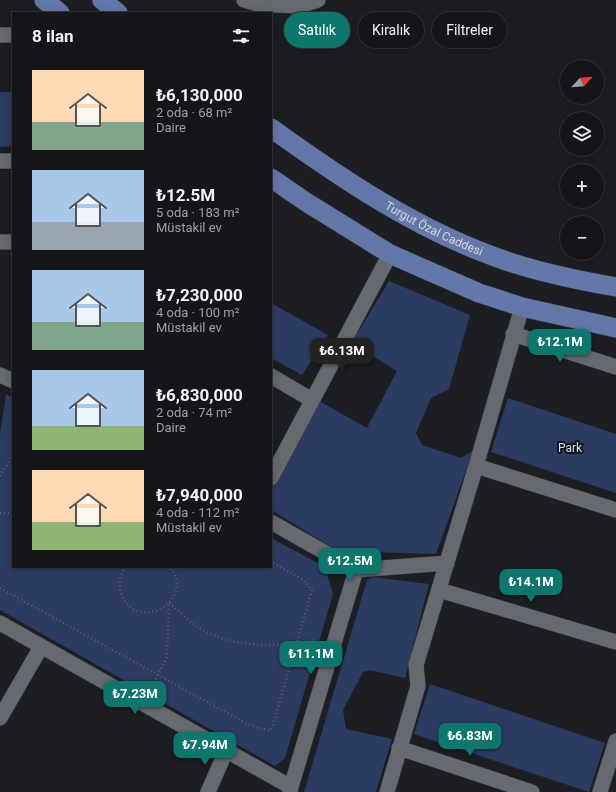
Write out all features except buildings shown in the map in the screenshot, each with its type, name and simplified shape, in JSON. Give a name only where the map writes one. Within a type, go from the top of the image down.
[{"type":"main road","points":[[44,0],[59,12]]},
{"type":"main road","points":[[102,0],[117,12]]},
{"type":"main road","name":"Turgut Özal Caddesi","points":[[272,129],[381,202],[468,246],[526,267],[616,287]]},
{"type":"main road","points":[[272,179],[306,202],[390,254],[479,293],[522,307],[616,328]]},
{"type":"street","points":[[244,0],[258,4],[299,6],[318,0]]},
{"type":"street","points":[[0,35],[12,35]]},
{"type":"street","points":[[0,161],[12,161]]},
{"type":"street","points":[[0,242],[12,242]]},
{"type":"street","points":[[272,476],[390,254]]},
{"type":"street","points":[[387,792],[418,686],[416,665],[522,307]]},
{"type":"street","points":[[513,334],[616,367]]},
{"type":"street","points":[[0,375],[12,381]]},
{"type":"street","points":[[272,377],[312,400]]},
{"type":"street","points":[[476,466],[616,510]]},
{"type":"street","points":[[272,523],[356,570],[447,563]]},
{"type":"street","points":[[0,623],[226,751],[290,790],[356,570]]},
{"type":"street","points":[[439,590],[616,642]]},
{"type":"street","points":[[0,718],[41,647]]},
{"type":"street","points":[[600,792],[616,741]]},
{"type":"street","points":[[400,748],[532,792]]},
{"type":"street","points":[[208,792],[226,751]]},
{"type":"path","points":[[0,476],[12,457]]},
{"type":"path","points":[[0,513],[12,513]]},
{"type":"path","points":[[0,588],[247,724],[270,731],[274,722],[312,590],[302,579],[272,563]]},
{"type":"path","points":[[126,568],[120,579],[122,597],[128,605],[144,613],[162,609],[169,603],[174,595],[176,586],[175,577],[170,568]]},
{"type":"path","points":[[169,603],[195,625],[214,635],[253,645],[297,644],[315,640]]},
{"type":"path","points":[[150,690],[159,676],[167,656],[169,603]]},
{"type":"green space","points":[[0,92],[12,92],[12,146],[0,147]]},
{"type":"green space","points":[[389,281],[470,315],[449,389],[431,398],[416,433],[422,445],[461,458],[473,451],[436,554],[338,551],[272,511],[272,489],[319,401],[367,428],[397,371],[348,341],[360,329]]},
{"type":"green space","points":[[272,304],[328,335],[302,375],[272,359]]},
{"type":"green space","points":[[6,394],[12,397],[12,568],[272,568],[272,539],[325,567],[333,594],[285,758],[275,766],[0,610],[0,434]]},
{"type":"green space","name":"Park","points":[[508,398],[616,434],[616,493],[491,452]]},
{"type":"green space","points":[[373,577],[429,584],[405,678],[370,670],[363,672],[343,710],[346,729],[392,739],[376,792],[304,792],[367,580]]},
{"type":"green space","points":[[430,684],[605,743],[589,792],[414,734]]}]
